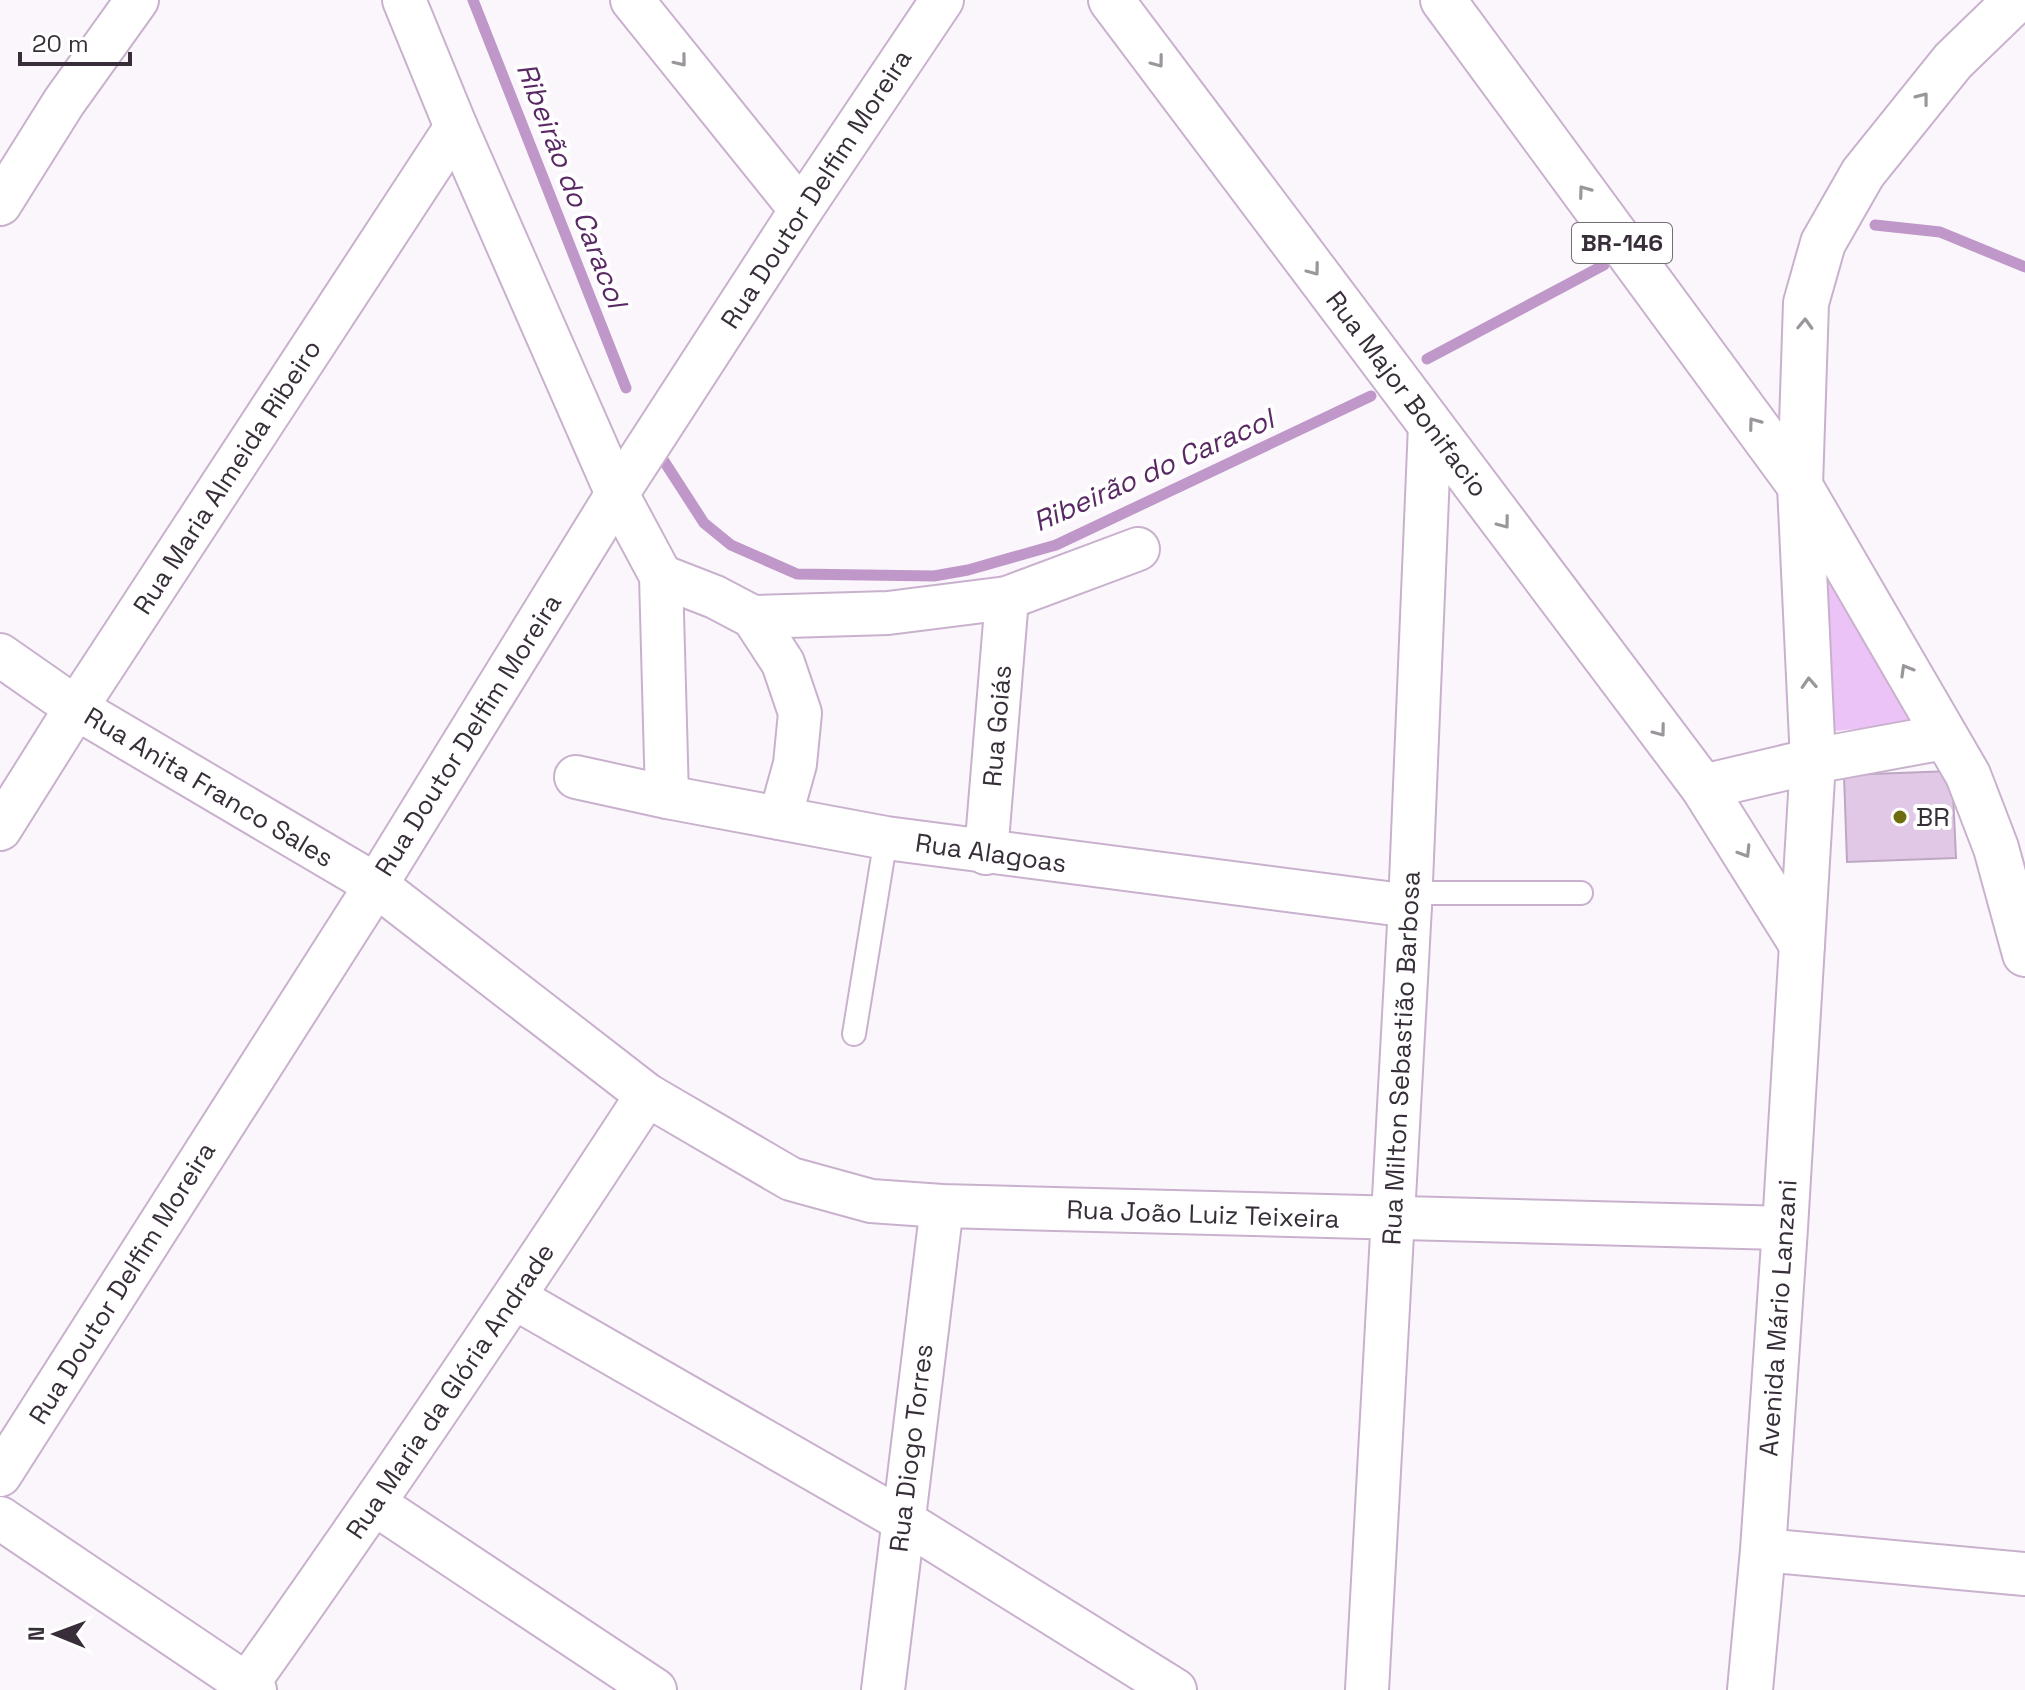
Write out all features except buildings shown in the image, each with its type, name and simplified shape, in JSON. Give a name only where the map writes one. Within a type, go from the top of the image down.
[{"type":"main road","name":"Rua Major Bonifacio","points":[[1111,0],[1703,787],[1802,945]]},
{"type":"main road","name":"BR-146","points":[[1443,0],[1800,486],[1968,775],[1996,848],[2025,954]]},
{"type":"main road","name":"Avenida Mário Lanzani","points":[[1750,1690],[1785,1228],[1813,761],[1800,486],[1806,303],[1823,243],[1863,173],[1953,61],[2016,0]]},
{"type":"main road","points":[[1703,787],[1813,761],[1944,737]]},
{"type":"street","points":[[0,204],[64,102],[137,0]]},
{"type":"street","points":[[404,0],[456,127],[617,494],[661,576],[667,797]]},
{"type":"street","points":[[632,0],[801,210]]},
{"type":"street","name":"Rua Doutor Delfim Moreira","points":[[0,1475],[376,885],[617,494],[942,0]]},
{"type":"street","name":"Rua Maria Almeida Ribeiro","points":[[0,829],[456,127]]},
{"type":"street","name":"Rua Milton Sebastião Barbosa","points":[[1367,1690],[1410,899],[1430,425]]},
{"type":"street","points":[[753,617],[888,613],[1007,598],[1138,549]]},
{"type":"street","points":[[661,576],[715,597],[753,617],[783,663],[800,713],[795,764],[780,818]]},
{"type":"street","name":"Rua Goiás","points":[[986,853],[1007,598]]},
{"type":"street","name":"Rua Anita Franco Sales","points":[[0,655],[76,708],[376,885],[647,1095]]},
{"type":"street","name":"Rua Alagoas","points":[[576,777],[886,838],[986,853],[1410,899]]},
{"type":"street","name":"Rua João Luiz Teixeira","points":[[647,1095],[791,1179],[871,1201],[942,1206],[1392,1220],[1785,1228]]},
{"type":"street","name":"Rua Maria da Glória Andrade","points":[[252,1687],[515,1298],[647,1095]]},
{"type":"street","name":"Rua Diogo Torres","points":[[883,1690],[942,1206]]},
{"type":"street","points":[[515,1298],[902,1520],[1175,1690]]},
{"type":"street","points":[[375,1504],[655,1690]]},
{"type":"street","points":[[0,1518],[252,1687]]},
{"type":"street","points":[[1763,1550],[2025,1574]]},
{"type":"lane","points":[[854,1034],[886,838]]},
{"type":"lane","points":[[1410,899],[1581,893]]},
{"type":"shaded area","points":[[1819,562],[1923,722],[1826,732]]},
{"type":"waterway","name":"Ribeirão do Caracol","points":[[473,0],[626,388]]},
{"type":"waterway","name":"Ribeirão do Caracol","points":[[1875,225],[1940,232],[2025,267]]},
{"type":"waterway","name":"Ribeirão do Caracol","points":[[1427,359],[1604,265]]},
{"type":"waterway","name":"Ribeirão do Caracol","points":[[662,458],[704,523],[731,545],[797,574],[934,576],[968,570],[1056,545],[1371,396]]},
{"type":"place","name":"BR","points":[[1900,817]]}]
